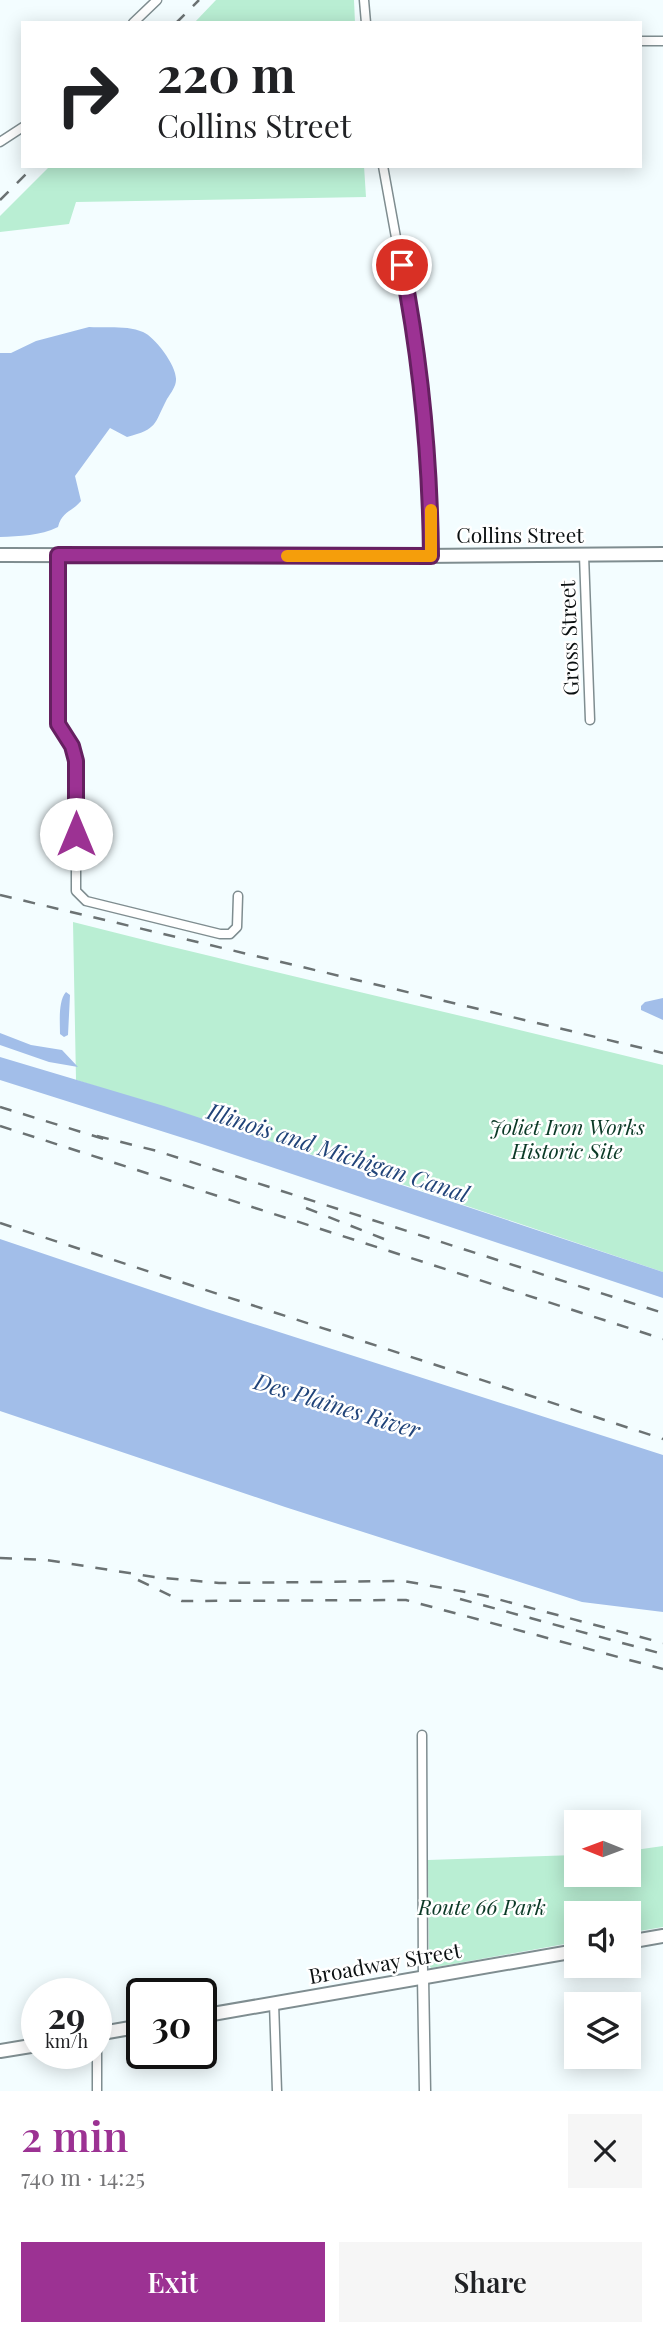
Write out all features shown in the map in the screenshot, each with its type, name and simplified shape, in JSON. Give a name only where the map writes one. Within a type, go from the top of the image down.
[{"type":"main road","name":"Collins Street","points":[[0,555],[663,554]]},
{"type":"main road","points":[[641,1940],[663,1936]]},
{"type":"main road","name":"Broadway Street","points":[[217,2013],[564,1953]]},
{"type":"main road","points":[[0,2052],[21,2048]]},
{"type":"street","points":[[135,21],[157,0]]},
{"type":"street","points":[[364,0],[366,21]]},
{"type":"street","points":[[642,41],[663,41]]},
{"type":"street","points":[[0,142],[21,128]]},
{"type":"street","points":[[383,168],[421,375],[430,494],[431,556]]},
{"type":"street","points":[[58,555],[58,724],[72,746],[76,761],[76,891],[86,901],[220,934],[230,934],[237,927],[238,896]]},
{"type":"street","name":"Gross Street","points":[[584,555],[590,720]]},
{"type":"street","points":[[422,1735],[425,2091]]},
{"type":"street","points":[[274,2003],[277,2091]]},
{"type":"street","points":[[97,2069],[97,2091]]},
{"type":"green space","points":[[216,0],[354,0],[355,21],[196,21]]},
{"type":"green space","points":[[48,168],[364,168],[366,197],[76,202],[69,224],[0,232],[0,216]]},
{"type":"green space","name":"Joliet Iron Works Historic Site","points":[[73,922],[663,1065],[663,1272],[357,1169],[76,1080]]},
{"type":"green space","name":"Route 66 Park","points":[[663,1846],[663,1927],[641,1931],[641,1901],[564,1901],[564,1944],[431,1968],[429,1965],[428,1860],[564,1855],[564,1887],[641,1887],[641,1849]]},
{"type":"water","points":[[89,327],[130,328],[148,335],[173,367],[176,380],[174,387],[150,428],[127,437],[110,428],[75,476],[81,501],[65,515],[58,527],[37,534],[0,537],[0,353],[11,353],[36,341]]},
{"type":"water","points":[[66,992],[70,995],[68,1035],[64,1037],[60,1034],[60,1012]]},
{"type":"water","points":[[663,998],[663,1020],[641,1010],[645,1002]]},
{"type":"water","points":[[0,1033],[31,1045],[62,1050],[78,1067],[49,1062],[0,1045]]},
{"type":"water","name":"Illinois and Michigan Canal","points":[[0,1057],[164,1106],[663,1272],[663,1298],[199,1143],[0,1080]]},
{"type":"water","name":"Des Plaines River","points":[[0,1239],[207,1309],[663,1455],[663,1612],[582,1602],[285,1507],[0,1411]]},
{"type":"railway","points":[[178,21],[199,0]]},
{"type":"railway","points":[[0,200],[32,168]]},
{"type":"railway","points":[[0,895],[663,1053]]},
{"type":"railway","points":[[0,1107],[104,1139]]},
{"type":"railway","points":[[0,1126],[663,1339]]},
{"type":"railway","points":[[97,1136],[157,1151],[663,1313]]},
{"type":"railway","points":[[306,1208],[384,1239]]},
{"type":"railway","points":[[0,1223],[663,1439]]},
{"type":"railway","points":[[0,1558],[47,1560],[154,1577],[219,1583],[404,1581],[482,1595],[663,1643]]},
{"type":"railway","points":[[138,1580],[182,1601],[406,1600],[663,1669]]},
{"type":"railway","points":[[460,1599],[663,1654]]},
{"type":"slow traffic","points":[[287,556],[431,556],[431,510]]},
{"type":"route","points":[[76,834],[76,761],[72,746],[58,724],[58,555],[431,556],[430,494],[421,375],[402,265]]}]
